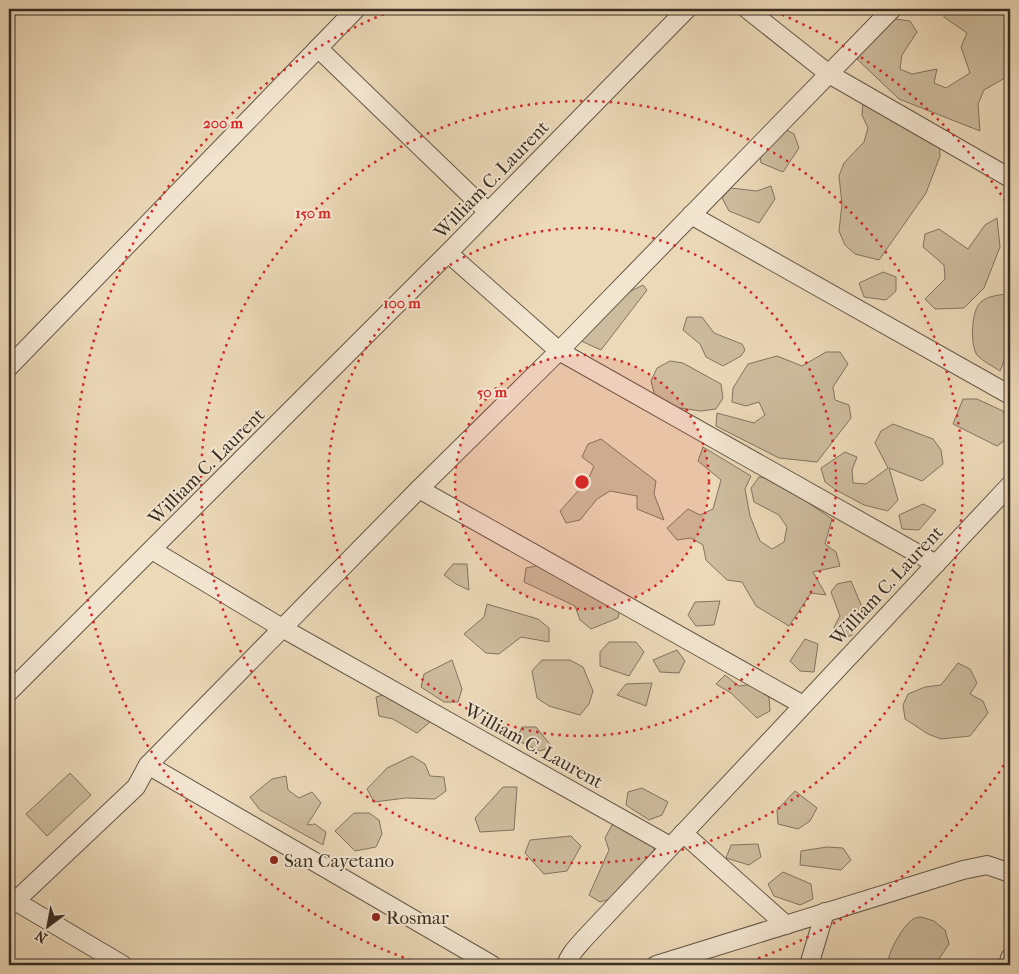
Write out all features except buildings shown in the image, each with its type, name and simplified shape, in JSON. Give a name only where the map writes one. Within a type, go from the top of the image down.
[{"type":"street","points":[[9,367],[356,9]]},
{"type":"street","name":"William C. Laurent","points":[[670,846],[282,628],[152,550],[448,253],[687,9]]},
{"type":"street","points":[[747,9],[829,74],[1010,178]]},
{"type":"street","points":[[123,965],[12,904],[136,787],[148,765],[418,489],[559,351],[892,9]]},
{"type":"street","points":[[318,48],[488,212]]},
{"type":"street","points":[[691,215],[1010,395]]},
{"type":"street","points":[[448,253],[559,351],[936,564]]},
{"type":"street","name":"William C. Laurent","points":[[566,965],[574,950],[584,938],[1010,485]]},
{"type":"street","points":[[418,489],[803,705]]},
{"type":"street","points":[[9,692],[152,550]]},
{"type":"street","points":[[148,765],[492,965]]},
{"type":"street","points":[[683,833],[786,925]]},
{"type":"street","points":[[656,965],[963,870],[987,865],[1010,873]]},
{"type":"street","points":[[809,965],[825,912]]},
{"type":"street","points":[[1008,965],[1010,958]]},
{"type":"shaded area","points":[[943,9],[969,9],[972,15],[988,9],[1010,9],[1010,24],[1006,41],[1010,48],[1010,75],[984,90],[978,104],[980,131],[899,99],[857,59],[882,25],[895,19],[910,21],[917,32],[902,55],[900,69],[912,74],[937,69],[934,83],[946,88],[970,73],[961,47],[967,33],[944,17]]},
{"type":"shaded area","points":[[863,101],[939,140],[940,156],[926,193],[879,260],[855,254],[845,245],[839,231],[842,204],[839,176],[844,163],[864,142],[868,128],[862,115]]},
{"type":"shaded area","points":[[781,127],[794,134],[799,148],[783,172],[761,163],[759,148]]},
{"type":"shaded area","points":[[771,186],[775,199],[759,223],[729,211],[722,198],[731,188],[757,191]]},
{"type":"shaded area","points":[[997,218],[1000,247],[984,288],[964,308],[935,309],[925,299],[945,279],[944,265],[923,247],[925,234],[939,229],[968,249],[985,225]]},
{"type":"shaded area","points":[[883,272],[896,277],[896,291],[886,300],[864,297],[859,283]]},
{"type":"shaded area","points":[[643,285],[647,290],[601,350],[579,340],[591,311]]},
{"type":"shaded area","points":[[1007,294],[1010,296],[1009,334],[1004,362],[1000,371],[977,355],[973,344],[973,320],[981,302],[990,297]]},
{"type":"shaded area","points":[[687,317],[702,317],[714,333],[742,344],[745,350],[741,356],[723,366],[706,357],[700,344],[683,330]]},
{"type":"shaded area","points":[[826,352],[840,352],[848,364],[833,387],[835,400],[849,405],[851,418],[817,462],[779,458],[716,426],[717,413],[754,423],[765,415],[759,402],[746,406],[732,402],[733,388],[748,364],[777,356],[802,366]]},
{"type":"shaded area","points":[[670,361],[683,363],[721,384],[723,398],[716,409],[701,411],[665,406],[655,396],[651,381],[657,368]]},
{"type":"shaded area","points":[[963,399],[977,399],[1003,411],[1009,424],[1008,438],[997,446],[953,424]]},
{"type":"shaded area","points":[[893,424],[933,439],[941,450],[943,464],[922,481],[889,468],[898,500],[888,511],[864,505],[825,482],[821,468],[845,452],[857,457],[852,470],[853,483],[866,484],[888,468],[875,443],[881,431]]},
{"type":"shaded area","points":[[601,439],[656,481],[654,494],[664,520],[637,509],[637,496],[610,491],[597,499],[580,520],[566,523],[560,511],[588,480],[594,466],[582,457],[588,444]]},
{"type":"shaded area","points":[[703,447],[751,476],[745,489],[750,516],[760,541],[772,549],[784,542],[787,527],[779,515],[754,502],[751,488],[759,477],[774,479],[832,519],[825,544],[836,552],[840,566],[813,572],[826,595],[811,593],[789,626],[756,606],[742,582],[727,580],[706,560],[703,545],[691,538],[677,540],[667,528],[688,509],[700,515],[713,509],[721,480],[698,461]]},
{"type":"shaded area","points":[[923,504],[936,510],[919,530],[902,529],[899,515]]},
{"type":"shaded area","points":[[453,564],[467,564],[469,590],[456,584],[444,575]]},
{"type":"shaded area","points":[[540,565],[551,574],[578,574],[621,605],[618,618],[591,629],[580,620],[575,606],[524,582],[526,568]]},
{"type":"shaded area","points":[[851,581],[862,607],[852,635],[839,640],[834,627],[840,616],[831,592],[837,584]]},
{"type":"shaded area","points":[[720,601],[714,625],[696,626],[688,615],[695,602]]},
{"type":"shaded area","points":[[487,604],[538,619],[549,628],[549,642],[521,637],[499,654],[486,653],[464,634],[484,617]]},
{"type":"shaded area","points":[[805,639],[818,644],[814,672],[800,671],[790,661]]},
{"type":"shaded area","points":[[609,642],[636,642],[644,652],[629,676],[600,666],[600,652]]},
{"type":"shaded area","points":[[677,650],[685,661],[679,673],[660,672],[653,660]]},
{"type":"shaded area","points":[[452,660],[462,689],[458,702],[444,702],[421,687],[424,674]]},
{"type":"shaded area","points":[[542,660],[570,660],[583,667],[593,691],[589,704],[580,715],[549,706],[537,698],[532,671]]},
{"type":"shaded area","points":[[958,663],[970,669],[977,683],[970,694],[983,701],[988,713],[970,736],[941,739],[928,734],[905,719],[903,705],[908,694],[925,687],[941,685]]},
{"type":"shaded area","points":[[725,675],[739,686],[762,687],[769,698],[770,711],[757,718],[731,693],[716,684]]},
{"type":"shaded area","points":[[652,683],[646,706],[617,695],[626,684]]},
{"type":"shaded area","points":[[390,693],[437,716],[417,733],[393,719],[379,716],[376,697]]},
{"type":"shaded area","points":[[522,727],[536,727],[552,747],[540,751],[516,740]]},
{"type":"shaded area","points":[[412,756],[425,764],[430,776],[444,777],[446,791],[435,799],[406,798],[374,802],[367,789],[387,768]]},
{"type":"shaded area","points":[[70,773],[91,795],[47,836],[26,814]]},
{"type":"shaded area","points":[[286,776],[288,790],[299,798],[312,792],[321,803],[307,825],[315,824],[326,832],[323,845],[260,810],[250,797],[272,779]]},
{"type":"shaded area","points":[[503,787],[517,787],[514,830],[480,832],[475,818]]},
{"type":"shaded area","points":[[642,788],[668,802],[662,815],[649,820],[626,805],[628,792]]},
{"type":"shaded area","points":[[795,791],[817,808],[810,821],[798,829],[778,824],[777,810]]},
{"type":"shaded area","points":[[354,813],[369,813],[379,820],[382,834],[376,847],[355,851],[335,831]]},
{"type":"shaded area","points":[[625,822],[652,833],[654,850],[614,898],[600,902],[589,895],[609,850],[605,838],[612,825]]},
{"type":"shaded area","points":[[571,836],[581,846],[567,871],[544,874],[525,853],[530,840]]},
{"type":"shaded area","points":[[758,844],[761,857],[749,865],[726,858],[731,845]]},
{"type":"shaded area","points":[[827,847],[843,848],[851,860],[841,870],[800,865],[801,851]]},
{"type":"shaded area","points":[[783,872],[811,884],[813,899],[800,905],[774,896],[768,884]]},
{"type":"shaded area","points":[[921,917],[934,921],[945,930],[949,944],[935,965],[891,965],[888,962],[889,957],[897,939],[909,922]]},
{"type":"place","name":"San Cayetano","points":[[274,860]]},
{"type":"place","name":"Rosmar","points":[[376,917]]}]
